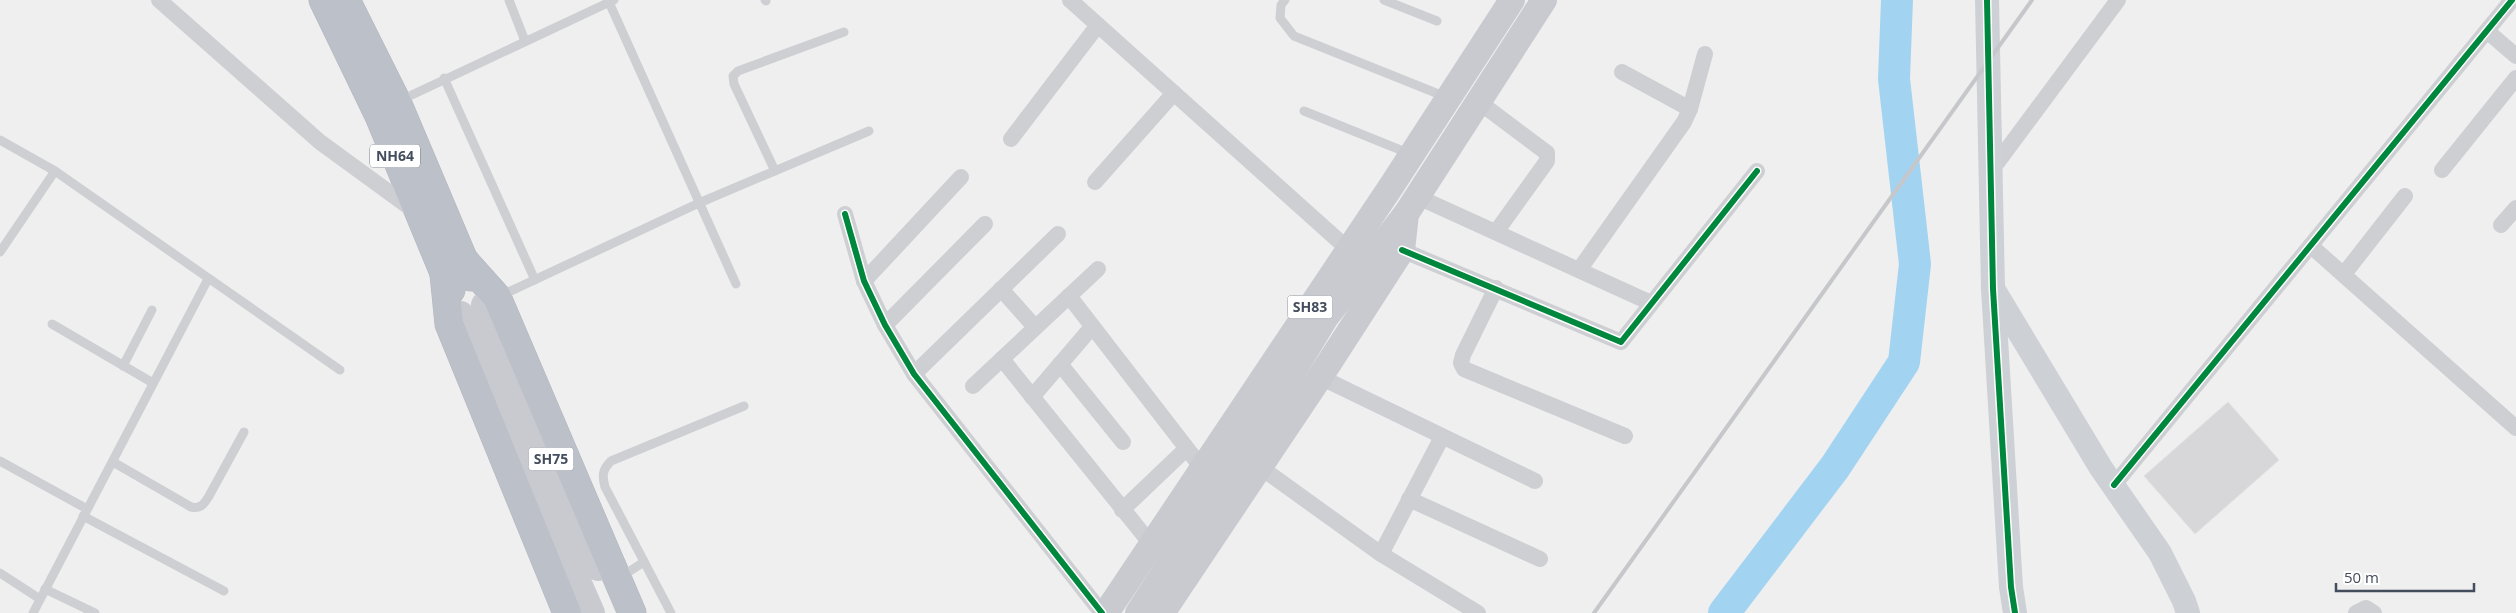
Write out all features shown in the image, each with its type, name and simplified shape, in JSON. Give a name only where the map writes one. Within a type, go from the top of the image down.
[{"type":"highway","name":"NH64","points":[[323,0],[379,116],[420,215],[481,306]]},
{"type":"highway","name":"NH64","points":[[346,0],[397,102],[454,267]]},
{"type":"highway","points":[[454,267],[481,306],[617,579],[632,613]]},
{"type":"highway","points":[[454,267],[449,324],[567,613]]},
{"type":"main road","name":"SH83","points":[[1104,613],[1151,544],[1194,459],[1349,250],[1512,0]]},
{"type":"main road","name":"SH83","points":[[1162,613],[1402,250],[1412,205],[1544,0]]},
{"type":"main road","points":[[1138,613],[1280,393],[1326,317],[1412,205]]},
{"type":"main road","name":"SH75","points":[[481,306],[592,613]]},
{"type":"main road","name":"SH75","points":[[481,306],[618,613]]},
{"type":"street","points":[[158,0],[320,142],[420,215]]},
{"type":"street","points":[[1070,0],[1349,250]]},
{"type":"street","points":[[1988,0],[1993,289],[2011,587],[2015,613]]},
{"type":"street","points":[[1991,171],[2118,0]]},
{"type":"street","points":[[2114,485],[2512,0]]},
{"type":"street","points":[[1011,139],[1098,25]]},
{"type":"street","points":[[2487,31],[2516,56]]},
{"type":"street","points":[[1579,270],[1684,122],[1690,109],[1705,54]]},
{"type":"street","points":[[1622,72],[1690,109]]},
{"type":"street","points":[[2442,170],[2516,78]]},
{"type":"street","points":[[1095,182],[1174,93]]},
{"type":"street","points":[[1479,102],[1547,153],[1547,161],[1496,232]]},
{"type":"street","points":[[1402,250],[1621,342],[1757,171]]},
{"type":"street","points":[[864,281],[961,177]]},
{"type":"street","points":[[2344,274],[2405,196]]},
{"type":"street","points":[[1412,205],[1496,232],[1651,303]]},
{"type":"street","points":[[2500,226],[2516,208]]},
{"type":"street","points":[[845,214],[864,281],[885,325],[914,374],[1104,613]]},
{"type":"street","points":[[885,325],[985,224]]},
{"type":"street","points":[[914,374],[1058,234]]},
{"type":"street","points":[[2311,246],[2516,428]]},
{"type":"street","points":[[973,386],[1098,269]]},
{"type":"street","points":[[1496,288],[1463,355],[1461,363],[1464,369],[1625,436]]},
{"type":"street","points":[[1001,289],[1036,327]]},
{"type":"street","points":[[1993,289],[2096,460],[2160,553],[2188,613]]},
{"type":"street","points":[[1069,296],[1194,459],[1122,510]]},
{"type":"street","points":[[1032,397],[1092,327]]},
{"type":"street","points":[[1002,359],[1151,544]]},
{"type":"street","points":[[1060,364],[1123,442]]},
{"type":"street","points":[[1320,376],[1535,481]]},
{"type":"street","points":[[1381,554],[1442,437]]},
{"type":"street","points":[[1260,467],[1456,607],[1478,613]]},
{"type":"street","points":[[1409,499],[1540,559]]},
{"type":"street","points":[[2356,613],[2366,608],[2374,613]]},
{"type":"lane","points":[[509,0],[525,41]]},
{"type":"lane","points":[[1284,0],[1281,5],[1280,18],[1294,36],[1449,98]]},
{"type":"lane","points":[[1384,0],[1437,21]]},
{"type":"lane","points":[[397,102],[444,78],[610,1],[736,284]]},
{"type":"lane","points":[[775,171],[734,84],[733,76],[738,71],[844,32]]},
{"type":"lane","points":[[444,78],[535,280]]},
{"type":"lane","points":[[1304,111],[1412,155]]},
{"type":"lane","points":[[481,306],[699,203],[870,131]]},
{"type":"lane","points":[[0,140],[55,171],[340,370]]},
{"type":"lane","points":[[0,252],[55,171]]},
{"type":"lane","points":[[33,613],[208,279]]},
{"type":"lane","points":[[123,366],[152,310]]},
{"type":"lane","points":[[52,324],[154,383]]},
{"type":"lane","points":[[671,613],[606,487],[602,477],[604,468],[611,461],[744,406]]},
{"type":"lane","points":[[112,462],[191,507],[197,508],[204,505],[244,432]]},
{"type":"lane","points":[[0,461],[85,513],[224,591]]},
{"type":"lane","points":[[617,579],[644,562]]},
{"type":"lane","points":[[0,574],[40,599]]},
{"type":"lane","points":[[46,589],[95,613]]},
{"type":"building","points":[[2228,402],[2279,460],[2195,534],[2144,476]]},
{"type":"waterway","points":[[1724,613],[1835,467],[1904,362],[1915,264],[1894,79],[1897,0]]},
{"type":"railway","points":[[1594,613],[2032,0]]},
{"type":"cycle path","points":[[1987,0],[1993,289],[2011,587],[2015,613]]},
{"type":"cycle path","points":[[2114,485],[2512,0]]},
{"type":"cycle path","points":[[1402,250],[1621,342],[1757,171]]},
{"type":"cycle path","points":[[845,214],[864,281],[885,325],[914,374],[1102,613]]}]
